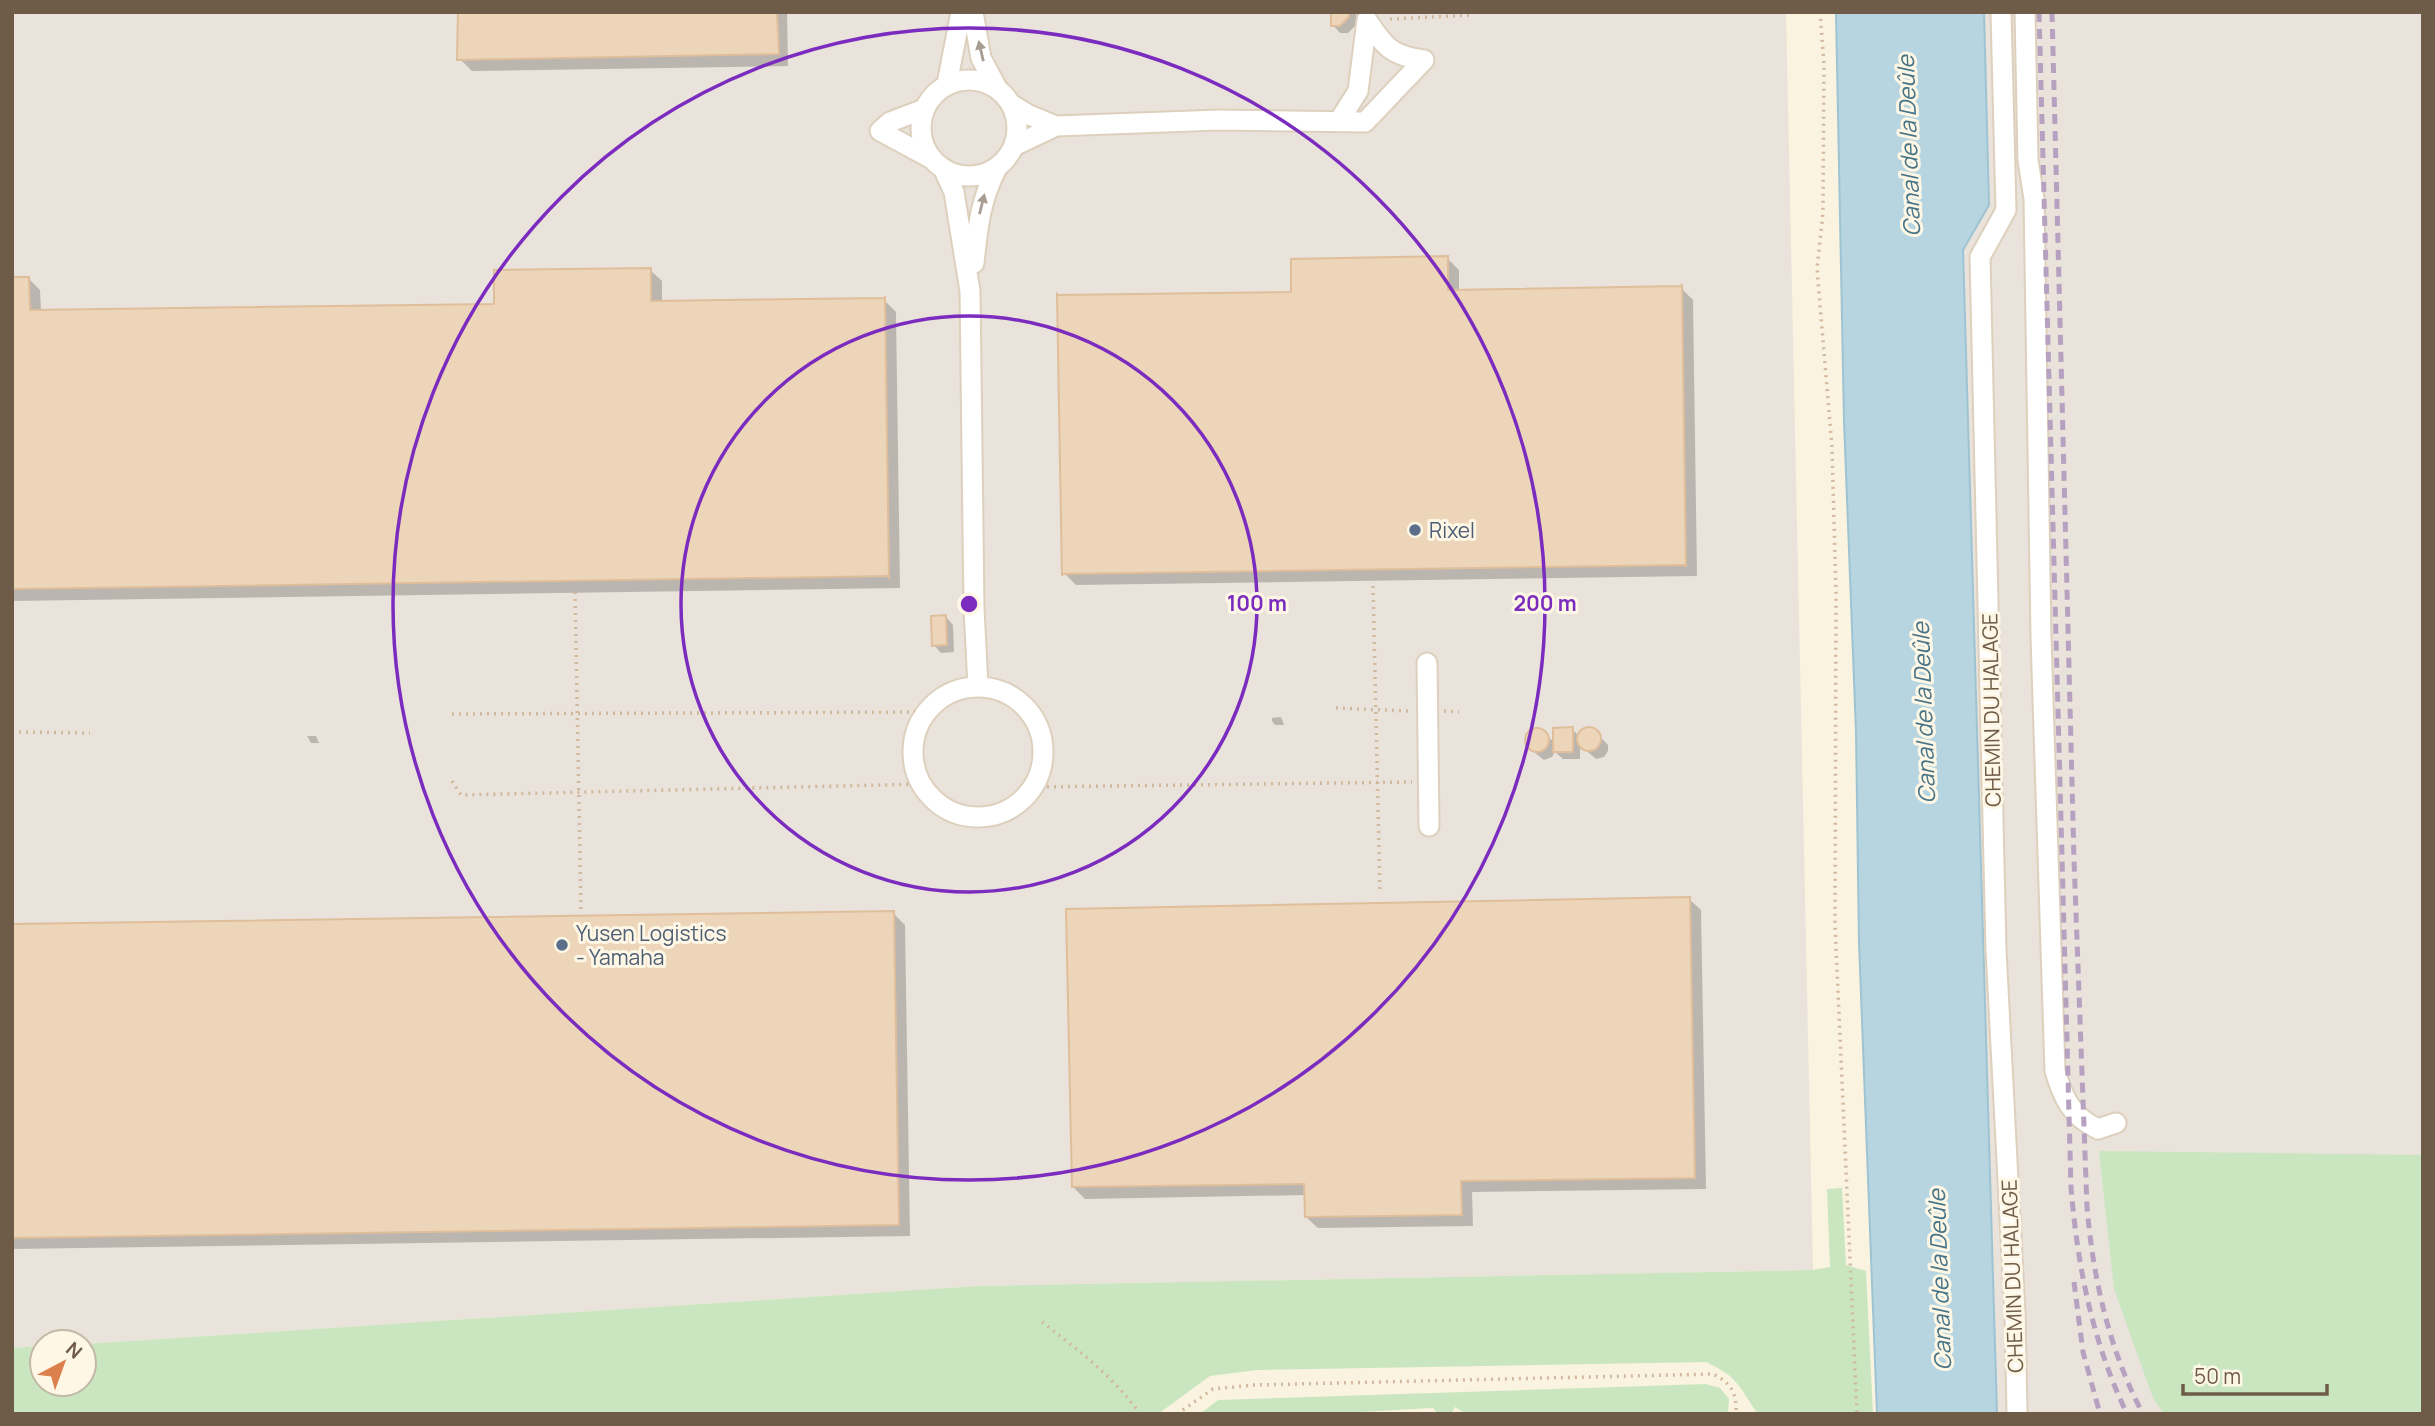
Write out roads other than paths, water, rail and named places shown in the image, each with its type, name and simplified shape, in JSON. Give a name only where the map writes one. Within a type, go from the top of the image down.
[{"type":"street","points":[[947,84],[961,12]]},
{"type":"street","points":[[973,12],[981,58],[997,88],[1012,104],[1029,115],[1056,126]]},
{"type":"street","name":"CHEMIN DU HALAGE","points":[[2001,12],[2006,210],[1980,257],[1996,950],[2015,1314],[2017,1414]]},
{"type":"street","points":[[2025,12],[2028,160],[2034,199],[2041,637],[2055,1071],[2069,1107],[2084,1122],[2098,1129],[2116,1123]]},
{"type":"street","points":[[1014,146],[1056,126],[1219,120],[1339,121],[1365,121],[1424,60],[1403,57],[1384,46],[1367,20],[1358,91],[1339,121]]},
{"type":"street","points":[[970,291],[954,192],[923,144],[920,130],[929,99],[947,84],[975,79],[997,88]]},
{"type":"street","points":[[924,109],[890,122],[880,131],[960,176],[974,176],[997,168],[1014,146],[1017,127],[1012,104]]},
{"type":"street","points":[[978,687],[974,607],[970,291],[979,216],[985,191],[997,168]]},
{"type":"street","points":[[1427,663],[1429,826]]},
{"type":"street","points":[[978,687],[1009,695],[1028,712],[1037,726],[1042,746],[1041,765],[1033,787],[1018,804],[1002,813],[981,817],[961,815],[938,804],[926,791],[915,771],[913,753],[915,734],[927,712],[944,696],[978,687]]},
{"type":"water","name":"Canal de la Deûle","points":[[1836,12],[1984,12],[1989,205],[1963,250],[1997,1414],[1877,1414],[1859,942],[1856,732],[1844,421]]},
{"type":"railway","points":[[2039,12],[2071,1188],[2088,1304],[2104,1359],[2127,1414]]},
{"type":"railway","points":[[2052,12],[2074,860],[2087,1207],[2104,1313],[2121,1365],[2143,1414]]},
{"type":"railway","points":[[2074,1282],[2083,1352],[2100,1414]]},
{"type":"place","name":"Rixel","points":[[1415,530]]},
{"type":"place","name":"Yusen Logistics - Yamaha","points":[[562,945]]}]
